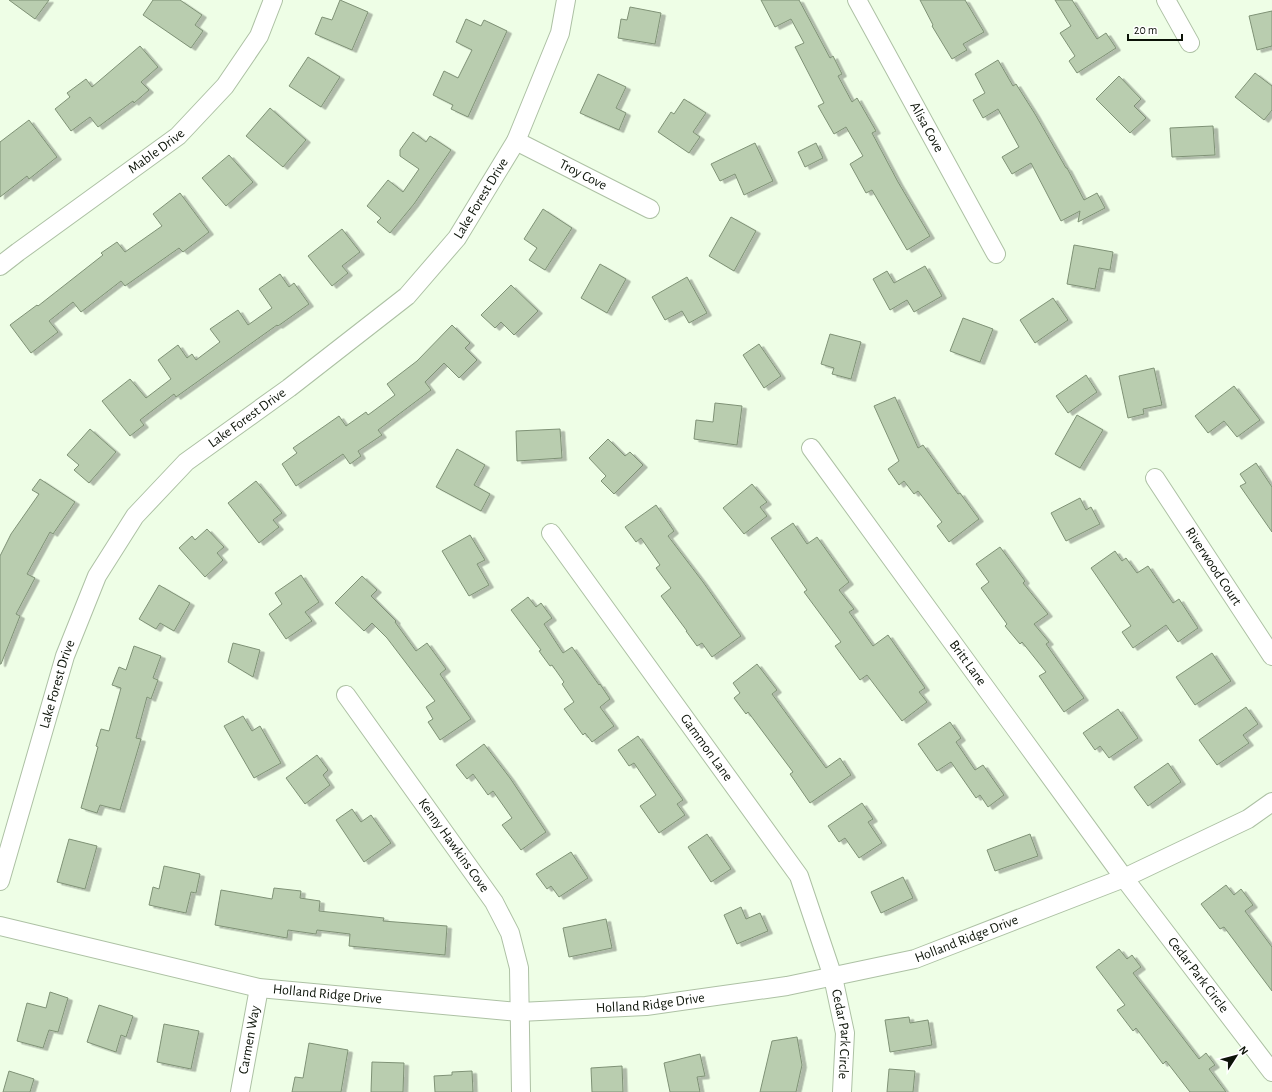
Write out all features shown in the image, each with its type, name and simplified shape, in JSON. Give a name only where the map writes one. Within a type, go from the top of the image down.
[{"type":"street","name":"Mable Drive","points":[[0,266],[178,136],[225,86],[259,36],[273,0]]},
{"type":"street","name":"Lake Forest Drive","points":[[0,881],[65,656],[97,576],[135,516],[186,462],[289,388],[407,296],[457,238],[516,141],[560,34],[566,0]]},
{"type":"street","name":"Alisa Cove","points":[[857,0],[996,254]]},
{"type":"street","points":[[1166,0],[1190,42]]},
{"type":"street","name":"Troy Cove","points":[[516,141],[650,209]]},
{"type":"street","name":"Britt Lane","points":[[811,448],[1124,878]]},
{"type":"street","name":"Riverwood Court","points":[[1155,478],[1272,656]]},
{"type":"street","name":"Gammon Lane","points":[[551,533],[799,876],[833,977]]},
{"type":"street","name":"Kenny Hawkins Cove","points":[[346,695],[494,902],[510,933],[519,968],[522,1092]]},
{"type":"street","name":"Holland Ridge Drive","points":[[0,926],[259,988],[519,1012],[646,1006],[787,986],[915,959],[1124,878],[1248,819],[1272,802]]},
{"type":"street","name":"Cedar Park Circle","points":[[1124,878],[1272,1072]]},
{"type":"street","name":"Cedar Park Circle","points":[[833,977],[845,1033],[842,1092]]},
{"type":"street","name":"Carmen Way","points":[[240,1092],[259,988]]},
{"type":"building","points":[[9,0],[49,0],[35,19]]},
{"type":"building","points":[[153,0],[180,0],[202,15],[195,25],[203,31],[191,48],[143,15]]},
{"type":"building","points":[[340,0],[368,12],[352,50],[315,34],[322,17],[332,20]]},
{"type":"building","points":[[761,0],[799,0],[830,58],[833,56],[842,74],[838,76],[852,102],[857,98],[876,131],[872,133],[898,182],[930,236],[907,250],[872,190],[866,193],[850,164],[863,156],[846,127],[834,134],[818,106],[824,103],[795,47],[804,43],[791,19],[775,27]]},
{"type":"building","points":[[920,0],[965,0],[984,32],[963,44],[967,50],[952,59],[932,26],[933,25]]},
{"type":"building","points":[[1055,0],[1072,0],[1097,39],[1106,33],[1116,48],[1077,73],[1069,61],[1075,56],[1060,33],[1071,26]]},
{"type":"building","points":[[630,7],[661,13],[655,44],[618,38],[621,19],[627,20]]},
{"type":"building","points":[[1272,11],[1272,46],[1257,50],[1249,16]]},
{"type":"building","points":[[466,19],[481,26],[484,20],[507,31],[468,117],[451,109],[453,105],[433,95],[444,71],[458,78],[472,50],[456,42]]},
{"type":"building","points":[[140,46],[158,67],[141,82],[149,90],[134,103],[133,101],[98,127],[90,117],[71,131],[55,109],[70,97],[67,93],[86,79],[92,87]]},
{"type":"building","points":[[308,57],[340,77],[321,107],[289,86]]},
{"type":"building","points":[[998,60],[1013,86],[1016,84],[1035,114],[1084,200],[1097,193],[1105,208],[1078,222],[1080,211],[1061,221],[1031,163],[1012,174],[1002,157],[1019,147],[998,109],[983,118],[973,100],[985,93],[975,74]]},
{"type":"building","points":[[1255,73],[1272,86],[1272,110],[1264,120],[1235,97]]},
{"type":"building","points":[[598,74],[626,87],[616,108],[626,113],[619,130],[580,113]]},
{"type":"building","points":[[1119,76],[1141,99],[1134,106],[1146,118],[1130,133],[1096,99]]},
{"type":"building","points":[[684,99],[706,113],[693,132],[700,137],[689,153],[658,132],[671,112],[674,114]]},
{"type":"building","points":[[270,108],[306,140],[283,167],[246,136]]},
{"type":"building","points":[[29,120],[57,157],[29,179],[27,176],[0,197],[0,142]]},
{"type":"building","points":[[1213,126],[1215,155],[1172,157],[1170,128]]},
{"type":"building","points":[[413,132],[426,142],[430,136],[451,150],[414,204],[390,233],[377,222],[381,218],[367,206],[388,180],[403,192],[419,169],[400,156],[400,150]]},
{"type":"building","points":[[755,143],[773,181],[744,195],[735,174],[720,181],[711,164]]},
{"type":"building","points":[[816,143],[823,158],[805,167],[798,152]]},
{"type":"building","points":[[229,155],[253,182],[226,206],[202,178]]},
{"type":"building","points":[[180,193],[209,232],[183,252],[179,248],[125,286],[121,281],[81,312],[73,302],[49,321],[58,332],[31,353],[10,325],[37,305],[38,306],[103,255],[101,253],[117,242],[125,252],[162,226],[153,214]]},
{"type":"building","points":[[543,209],[572,228],[545,270],[529,260],[537,248],[524,239]]},
{"type":"building","points":[[731,217],[756,231],[734,271],[709,256]]},
{"type":"building","points":[[342,229],[360,252],[342,266],[348,273],[332,286],[308,256]]},
{"type":"building","points":[[1074,245],[1113,252],[1110,270],[1099,268],[1095,289],[1067,284]]},
{"type":"building","points":[[600,264],[626,279],[607,313],[581,298]]},
{"type":"building","points":[[925,266],[942,296],[914,312],[907,300],[890,310],[873,279],[887,271],[894,283]]},
{"type":"building","points":[[280,274],[289,287],[294,283],[309,304],[176,397],[174,394],[140,420],[144,425],[130,436],[102,401],[130,379],[146,398],[171,379],[158,360],[178,345],[187,358],[192,354],[196,360],[220,342],[210,329],[238,310],[248,325],[272,308],[259,289]]},
{"type":"building","points":[[687,277],[707,313],[689,323],[682,311],[665,320],[652,297]]},
{"type":"building","points":[[511,285],[538,311],[514,335],[501,322],[495,328],[481,315]]},
{"type":"building","points":[[1053,298],[1068,320],[1035,343],[1020,320]]},
{"type":"building","points":[[963,318],[993,329],[980,362],[950,351]]},
{"type":"building","points":[[452,325],[470,343],[465,348],[477,360],[459,378],[444,363],[425,382],[431,390],[378,430],[382,435],[358,451],[361,456],[350,464],[343,454],[296,486],[282,464],[297,453],[293,448],[339,416],[346,426],[366,412],[368,415],[395,395],[387,384],[417,361]]},
{"type":"building","points":[[830,334],[861,342],[851,379],[832,374],[834,368],[821,364]]},
{"type":"building","points":[[759,344],[781,376],[764,388],[743,355]]},
{"type":"building","points":[[1154,368],[1162,405],[1143,409],[1144,414],[1128,418],[1119,376]]},
{"type":"building","points":[[1086,375],[1097,392],[1068,413],[1056,396]]},
{"type":"building","points":[[1234,386],[1260,420],[1237,437],[1224,421],[1208,433],[1195,416]]},
{"type":"building","points":[[895,397],[918,448],[923,445],[958,494],[960,493],[979,519],[949,542],[937,526],[942,522],[918,491],[914,494],[904,481],[899,485],[888,469],[899,461],[874,406]]},
{"type":"building","points":[[715,403],[742,406],[737,445],[694,439],[696,420],[713,422]]},
{"type":"building","points":[[1077,415],[1103,430],[1080,468],[1055,454]]},
{"type":"building","points":[[90,429],[116,452],[89,483],[74,470],[79,465],[67,455]]},
{"type":"building","points":[[560,429],[562,458],[517,461],[516,431]]},
{"type":"building","points":[[608,439],[625,456],[630,452],[643,465],[614,494],[601,481],[606,476],[589,458]]},
{"type":"building","points":[[457,449],[485,465],[474,485],[490,494],[481,511],[436,487]]},
{"type":"building","points":[[1256,463],[1272,487],[1272,532],[1240,486],[1246,483],[1240,474]]},
{"type":"building","points":[[40,479],[75,502],[53,534],[50,532],[27,574],[35,578],[16,614],[20,616],[0,664],[0,556],[11,534],[39,494],[32,490]]},
{"type":"building","points":[[256,481],[282,513],[273,520],[279,527],[259,543],[228,503]]},
{"type":"building","points":[[752,484],[767,502],[760,507],[767,516],[744,534],[723,508]]},
{"type":"building","points":[[1080,498],[1086,510],[1091,507],[1100,524],[1066,541],[1051,513]]},
{"type":"building","points":[[656,505],[674,531],[668,536],[741,636],[712,657],[702,643],[697,646],[661,596],[671,588],[656,568],[660,565],[641,538],[636,542],[625,527]]},
{"type":"building","points":[[793,523],[807,544],[817,537],[849,582],[839,590],[854,609],[849,612],[873,646],[888,635],[925,688],[919,692],[927,702],[902,721],[867,675],[860,680],[835,646],[841,642],[804,592],[807,590],[771,538]]},
{"type":"building","points":[[207,529],[224,547],[217,553],[223,560],[205,577],[179,548],[192,536],[195,540]]},
{"type":"building","points":[[470,535],[485,560],[477,564],[489,585],[469,596],[442,551]]},
{"type":"building","points":[[1000,547],[1025,581],[1023,583],[1048,614],[1034,624],[1049,642],[1046,644],[1084,698],[1064,712],[1039,676],[1046,672],[1022,642],[1020,644],[1005,626],[1007,624],[981,588],[989,582],[976,564]]},
{"type":"building","points":[[1115,551],[1122,561],[1126,558],[1137,573],[1148,566],[1173,603],[1179,599],[1198,628],[1178,642],[1166,625],[1133,648],[1122,632],[1131,626],[1091,568]]},
{"type":"building","points":[[301,575],[319,602],[305,612],[312,621],[286,639],[269,614],[282,604],[275,593]]},
{"type":"building","points":[[362,576],[377,590],[371,596],[396,621],[395,622],[416,651],[427,643],[446,669],[440,674],[471,719],[440,740],[428,722],[433,719],[426,707],[435,701],[387,638],[372,623],[364,631],[335,603]]},
{"type":"building","points":[[159,585],[190,603],[174,631],[160,623],[156,629],[139,619]]},
{"type":"building","points":[[528,597],[536,607],[541,603],[552,618],[544,624],[563,653],[572,647],[610,699],[600,707],[614,726],[592,742],[585,733],[583,735],[564,709],[574,702],[562,684],[564,682],[552,665],[550,666],[539,651],[541,650],[511,610]]},
{"type":"building","points":[[233,643],[260,650],[253,677],[228,662]]},
{"type":"building","points":[[134,646],[161,656],[153,678],[158,680],[151,699],[147,697],[136,738],[141,739],[120,810],[100,805],[97,813],[81,808],[98,747],[96,746],[101,729],[109,731],[121,688],[112,685],[119,667],[126,670]]},
{"type":"building","points":[[1212,653],[1231,681],[1195,705],[1176,677]]},
{"type":"building","points":[[757,664],[777,690],[772,694],[826,768],[840,758],[851,775],[810,803],[790,774],[793,772],[748,712],[746,714],[734,698],[740,693],[733,683]]},
{"type":"building","points":[[1246,707],[1258,724],[1243,735],[1249,743],[1217,765],[1199,740]]},
{"type":"building","points":[[1118,709],[1138,738],[1109,758],[1100,746],[1095,750],[1083,733]]},
{"type":"building","points":[[243,716],[252,731],[260,726],[281,763],[254,778],[224,726]]},
{"type":"building","points":[[950,722],[961,738],[956,742],[975,770],[983,765],[1004,795],[988,807],[980,795],[976,798],[951,762],[937,771],[918,744]]},
{"type":"building","points":[[638,736],[683,800],[677,804],[685,815],[659,833],[640,806],[656,795],[634,763],[629,766],[618,750]]},
{"type":"building","points":[[484,744],[510,778],[546,832],[521,850],[502,825],[512,818],[493,791],[488,795],[473,774],[467,779],[456,765]]},
{"type":"building","points":[[317,755],[328,770],[323,775],[330,785],[305,804],[286,778]]},
{"type":"building","points":[[1168,763],[1181,782],[1148,806],[1134,787]]},
{"type":"building","points":[[862,803],[873,819],[868,822],[882,843],[859,858],[845,838],[839,842],[828,826]]},
{"type":"building","points":[[352,809],[361,822],[371,815],[391,843],[364,862],[336,820]]},
{"type":"building","points":[[707,834],[731,869],[711,882],[688,847]]},
{"type":"building","points":[[1030,834],[1038,856],[995,871],[987,850]]},
{"type":"building","points":[[69,839],[97,846],[85,889],[57,882]]},
{"type":"building","points":[[571,852],[588,878],[559,897],[551,886],[547,889],[536,874]]},
{"type":"building","points":[[164,866],[200,874],[196,893],[191,892],[186,913],[149,905],[153,887],[159,889]]},
{"type":"building","points":[[903,877],[913,898],[881,913],[871,892]]},
{"type":"building","points":[[1226,885],[1234,895],[1241,889],[1253,905],[1245,911],[1272,947],[1272,991],[1224,927],[1220,929],[1201,904]]},
{"type":"building","points":[[274,888],[301,891],[300,898],[320,901],[319,911],[384,918],[383,921],[447,926],[445,955],[349,946],[350,934],[317,930],[316,934],[288,930],[287,938],[215,925],[221,890],[272,899]]},
{"type":"building","points":[[741,907],[746,919],[760,913],[768,931],[737,944],[724,915]]},
{"type":"building","points":[[606,919],[612,948],[569,957],[563,928]]},
{"type":"building","points":[[1119,949],[1127,959],[1132,955],[1141,967],[1133,973],[1199,1059],[1206,1053],[1215,1065],[1209,1069],[1226,1092],[1190,1092],[1166,1061],[1163,1064],[1136,1028],[1133,1031],[1117,1010],[1125,1005],[1096,967]]},
{"type":"building","points":[[50,992],[68,998],[58,1032],[49,1030],[43,1048],[17,1041],[27,1003],[46,1008]]},
{"type":"building","points":[[99,1005],[133,1016],[126,1037],[121,1035],[116,1052],[87,1042]]},
{"type":"building","points":[[909,1017],[910,1023],[928,1020],[932,1045],[890,1052],[885,1020]]},
{"type":"building","points":[[164,1024],[199,1031],[191,1069],[157,1062]]},
{"type":"building","points":[[797,1037],[802,1065],[796,1092],[760,1092],[772,1041]]},
{"type":"building","points":[[309,1043],[348,1050],[341,1092],[292,1092],[295,1077],[303,1078]]},
{"type":"building","points":[[700,1054],[705,1076],[697,1077],[700,1092],[670,1092],[664,1063]]},
{"type":"building","points":[[372,1062],[404,1063],[403,1092],[371,1092]]},
{"type":"building","points":[[622,1066],[623,1092],[592,1092],[591,1068]]},
{"type":"building","points":[[889,1069],[915,1071],[913,1092],[887,1092]]},
{"type":"building","points":[[9,1071],[34,1079],[30,1092],[3,1092]]},
{"type":"building","points":[[472,1071],[473,1092],[435,1092],[434,1076],[452,1075],[452,1072]]}]
